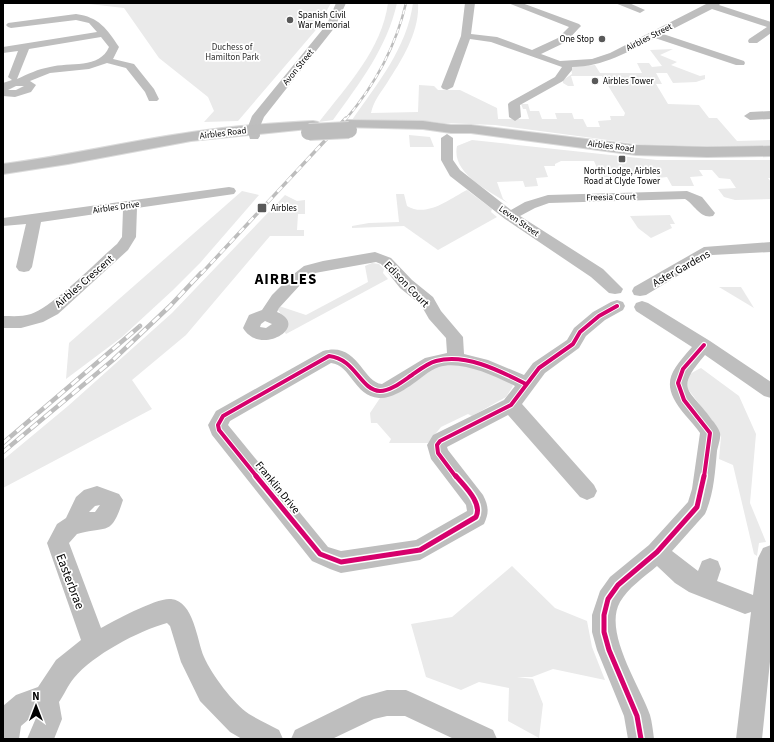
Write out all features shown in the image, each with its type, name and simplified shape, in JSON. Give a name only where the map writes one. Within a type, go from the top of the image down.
[{"type":"main road","name":"Airbles Road","points":[[3,169],[89,156],[175,139],[311,128],[348,127],[481,137],[655,157],[771,157]]},
{"type":"main road","name":"Airbles Road","points":[[3,175],[58,168],[207,142],[254,132]]},
{"type":"main road","name":"Airbles Road","points":[[448,134],[497,132],[636,150],[707,152],[771,151]]},
{"type":"street","name":"Avon Street","points":[[254,132],[258,116],[332,25],[341,3]]},
{"type":"street","points":[[447,87],[466,36],[470,3]]},
{"type":"street","points":[[513,3],[576,26],[562,40],[532,54]]},
{"type":"street","points":[[620,3],[640,10]]},
{"type":"street","points":[[714,4],[771,25]]},
{"type":"street","name":"Airbles Street","points":[[567,65],[594,62],[614,55],[714,4]]},
{"type":"street","points":[[744,16],[754,10]]},
{"type":"street","points":[[11,25],[57,18],[85,18],[91,20],[114,47],[113,52],[106,60],[88,66],[54,69],[19,78]]},
{"type":"street","points":[[753,41],[771,30]]},
{"type":"street","points":[[3,50],[24,48],[63,39],[102,34]]},
{"type":"street","points":[[654,34],[740,63]]},
{"type":"street","points":[[466,36],[493,39],[532,54],[567,65],[567,70],[559,79],[514,104],[515,117]]},
{"type":"street","points":[[19,78],[24,48]]},
{"type":"street","points":[[106,60],[130,66],[150,91],[154,99]]},
{"type":"street","points":[[19,78],[29,70]]},
{"type":"street","points":[[4,91],[18,94],[27,90],[30,85],[19,78]]},
{"type":"street","points":[[750,116],[771,115]]},
{"type":"street","name":"Leven Street","points":[[448,134],[447,160],[455,173],[510,216],[597,273],[616,297]]},
{"type":"street","name":"Airbles Drive","points":[[3,222],[34,219],[229,191]]},
{"type":"street","name":"Freesia Court","points":[[510,216],[548,199],[688,195],[697,200],[708,213]]},
{"type":"street","name":"Airbles Crescent","points":[[3,322],[21,322],[37,318],[52,310],[123,247],[129,237],[130,205]]},
{"type":"street","points":[[20,265],[34,219]]},
{"type":"street","name":"Aster Gardens","points":[[641,299],[708,250],[771,247]]},
{"type":"street","name":"Edison Court","points":[[270,310],[300,274],[306,269],[315,266],[340,264],[381,257],[406,284],[427,301],[435,315],[454,337],[456,359]]},
{"type":"street","points":[[641,299],[631,310],[616,297],[626,287],[704,345],[771,391]]},
{"type":"street","name":"Franklin Drive","points":[[526,384],[496,370],[456,359],[434,362],[382,391],[372,389],[344,358],[329,356],[223,416],[218,425],[219,430],[320,554],[341,562],[420,550],[476,517],[478,513],[476,502],[440,457],[438,445],[440,441],[511,405],[539,368],[573,344],[580,332],[616,297]]},
{"type":"street","points":[[642,739],[637,716],[609,650],[604,632],[604,615],[608,599],[618,585],[657,552],[697,507],[702,489],[710,432],[706,425],[681,397],[678,387],[678,379],[682,371],[704,345]]},
{"type":"street","points":[[511,405],[587,491]]},
{"type":"street","name":"Easterbrae","points":[[75,523],[60,534],[58,542],[96,645]]},
{"type":"street","points":[[657,552],[683,575],[706,578],[745,603]]},
{"type":"street","points":[[749,739],[769,558],[771,554]]},
{"type":"street","points":[[6,739],[5,729],[16,710],[30,702],[45,698],[65,669],[96,645],[157,613],[171,610],[180,619],[193,662],[209,692],[239,723],[270,739]]},
{"type":"street","points":[[40,739],[49,719],[45,698]]},
{"type":"street","points":[[318,736],[371,706],[386,703],[406,703],[484,739]]},
{"type":"green space","name":"Duchess of Hamilton Park","points":[[80,3],[331,3],[315,31],[238,121],[204,122],[214,111],[208,97],[159,58],[124,8]]},
{"type":"green space","points":[[388,3],[397,3],[386,35],[371,65],[333,120],[319,122],[352,81],[371,51],[379,36]]},
{"type":"green space","points":[[413,3],[418,3],[418,14],[413,35],[404,55],[375,101],[371,113],[418,112],[419,85],[434,86],[438,90],[460,90],[497,108],[498,119],[529,119],[526,109],[523,109],[521,104],[528,104],[530,111],[539,111],[542,119],[557,119],[555,113],[572,113],[574,119],[583,119],[587,127],[600,127],[598,121],[611,120],[610,116],[624,116],[625,113],[602,76],[571,76],[574,86],[568,86],[563,83],[563,80],[572,74],[571,67],[595,65],[600,73],[642,73],[637,63],[649,63],[652,67],[662,66],[650,50],[673,49],[660,55],[677,62],[671,65],[700,76],[705,75],[705,79],[696,82],[673,83],[667,73],[656,73],[662,84],[656,84],[668,104],[699,105],[709,118],[717,118],[737,141],[771,140],[771,145],[708,146],[638,144],[495,125],[430,121],[352,120],[381,79],[398,50],[410,19]]},
{"type":"green space","points":[[409,135],[430,137],[434,147],[410,147]]},
{"type":"green space","points":[[472,140],[657,160],[771,160],[771,178],[768,178],[771,182],[771,199],[735,200],[724,197],[718,189],[736,188],[730,179],[719,178],[712,170],[699,170],[703,176],[690,177],[694,186],[672,186],[667,177],[658,178],[652,170],[639,170],[642,176],[601,177],[594,161],[561,161],[555,164],[555,166],[544,166],[548,177],[536,178],[538,186],[525,187],[523,181],[497,182],[503,199],[508,203],[473,180],[465,173],[460,165],[457,156],[457,146]]},
{"type":"green space","points":[[467,190],[492,209],[491,212],[497,217],[438,250],[404,226],[352,228],[352,226],[369,223],[399,222],[396,194],[404,194],[407,206],[422,210],[438,206]]},
{"type":"green space","points":[[242,191],[259,195],[200,263],[122,337],[66,379],[69,343]]},
{"type":"green space","points":[[285,195],[297,201],[305,200],[305,214],[298,214],[297,230],[304,230],[304,236],[270,236],[186,335],[132,380],[152,409],[3,488],[3,460],[68,406],[172,313]]},
{"type":"green space","points":[[670,215],[675,224],[670,224],[672,228],[651,238],[638,228],[630,216]]},
{"type":"green space","points":[[372,263],[379,264],[384,269],[383,273],[388,279],[286,334],[283,328],[281,314],[278,310],[279,306],[306,315],[368,282],[365,266]]},
{"type":"green space","points":[[719,287],[741,287],[754,308]]},
{"type":"green space","points":[[453,362],[509,379],[513,386],[506,397],[472,416],[468,414],[441,427],[428,443],[389,443],[391,439],[377,423],[371,423],[370,413],[382,395],[442,364]]},
{"type":"green space","points":[[701,368],[739,396],[756,434],[750,503],[766,542],[759,543],[757,556],[754,554],[733,465],[719,459],[721,437],[715,424],[687,388],[686,384],[689,375]]},
{"type":"green space","points":[[512,566],[555,608],[587,621],[592,647],[605,680],[553,669],[532,677],[517,677],[533,679],[543,704],[539,738],[508,721],[509,688],[479,682],[461,690],[426,677],[411,624],[452,617]]},
{"type":"railway","points":[[346,119],[366,93],[383,65],[402,19],[406,3]]},
{"type":"railway","points":[[201,274],[346,118]]},
{"type":"railway","points":[[3,452],[113,360],[170,306],[201,273]]},
{"type":"railway","points":[[3,443],[140,326]]},
{"type":"cycle path","points":[[526,384],[506,374],[482,365],[447,359],[436,361],[392,388],[382,391],[369,387],[346,361],[338,357],[329,356],[223,416],[218,425],[219,430],[320,554],[341,562],[420,550],[476,517],[478,513],[476,502],[438,453],[437,445],[440,441],[511,405],[539,368],[573,344],[580,332],[599,316],[617,306]]},
{"type":"cycle path","points":[[641,739],[637,716],[609,650],[604,632],[604,615],[608,599],[618,585],[657,552],[697,507],[702,489],[710,433],[705,424],[684,400],[678,383],[679,376],[683,369],[704,345]]},
{"type":"place","name":"Spanish Civil War Memorial","points":[[290,20]]},
{"type":"place","name":"One Stop","points":[[602,39]]},
{"type":"place","name":"Airbles Tower","points":[[595,81]]},
{"type":"place","name":"North Lodge, Airbles Road at Clyde Tower","points":[[622,159]]},
{"type":"place","name":"Airbles","points":[[262,208]]},
{"type":"district","name":"AIRBLES","points":[[286,279]]}]
